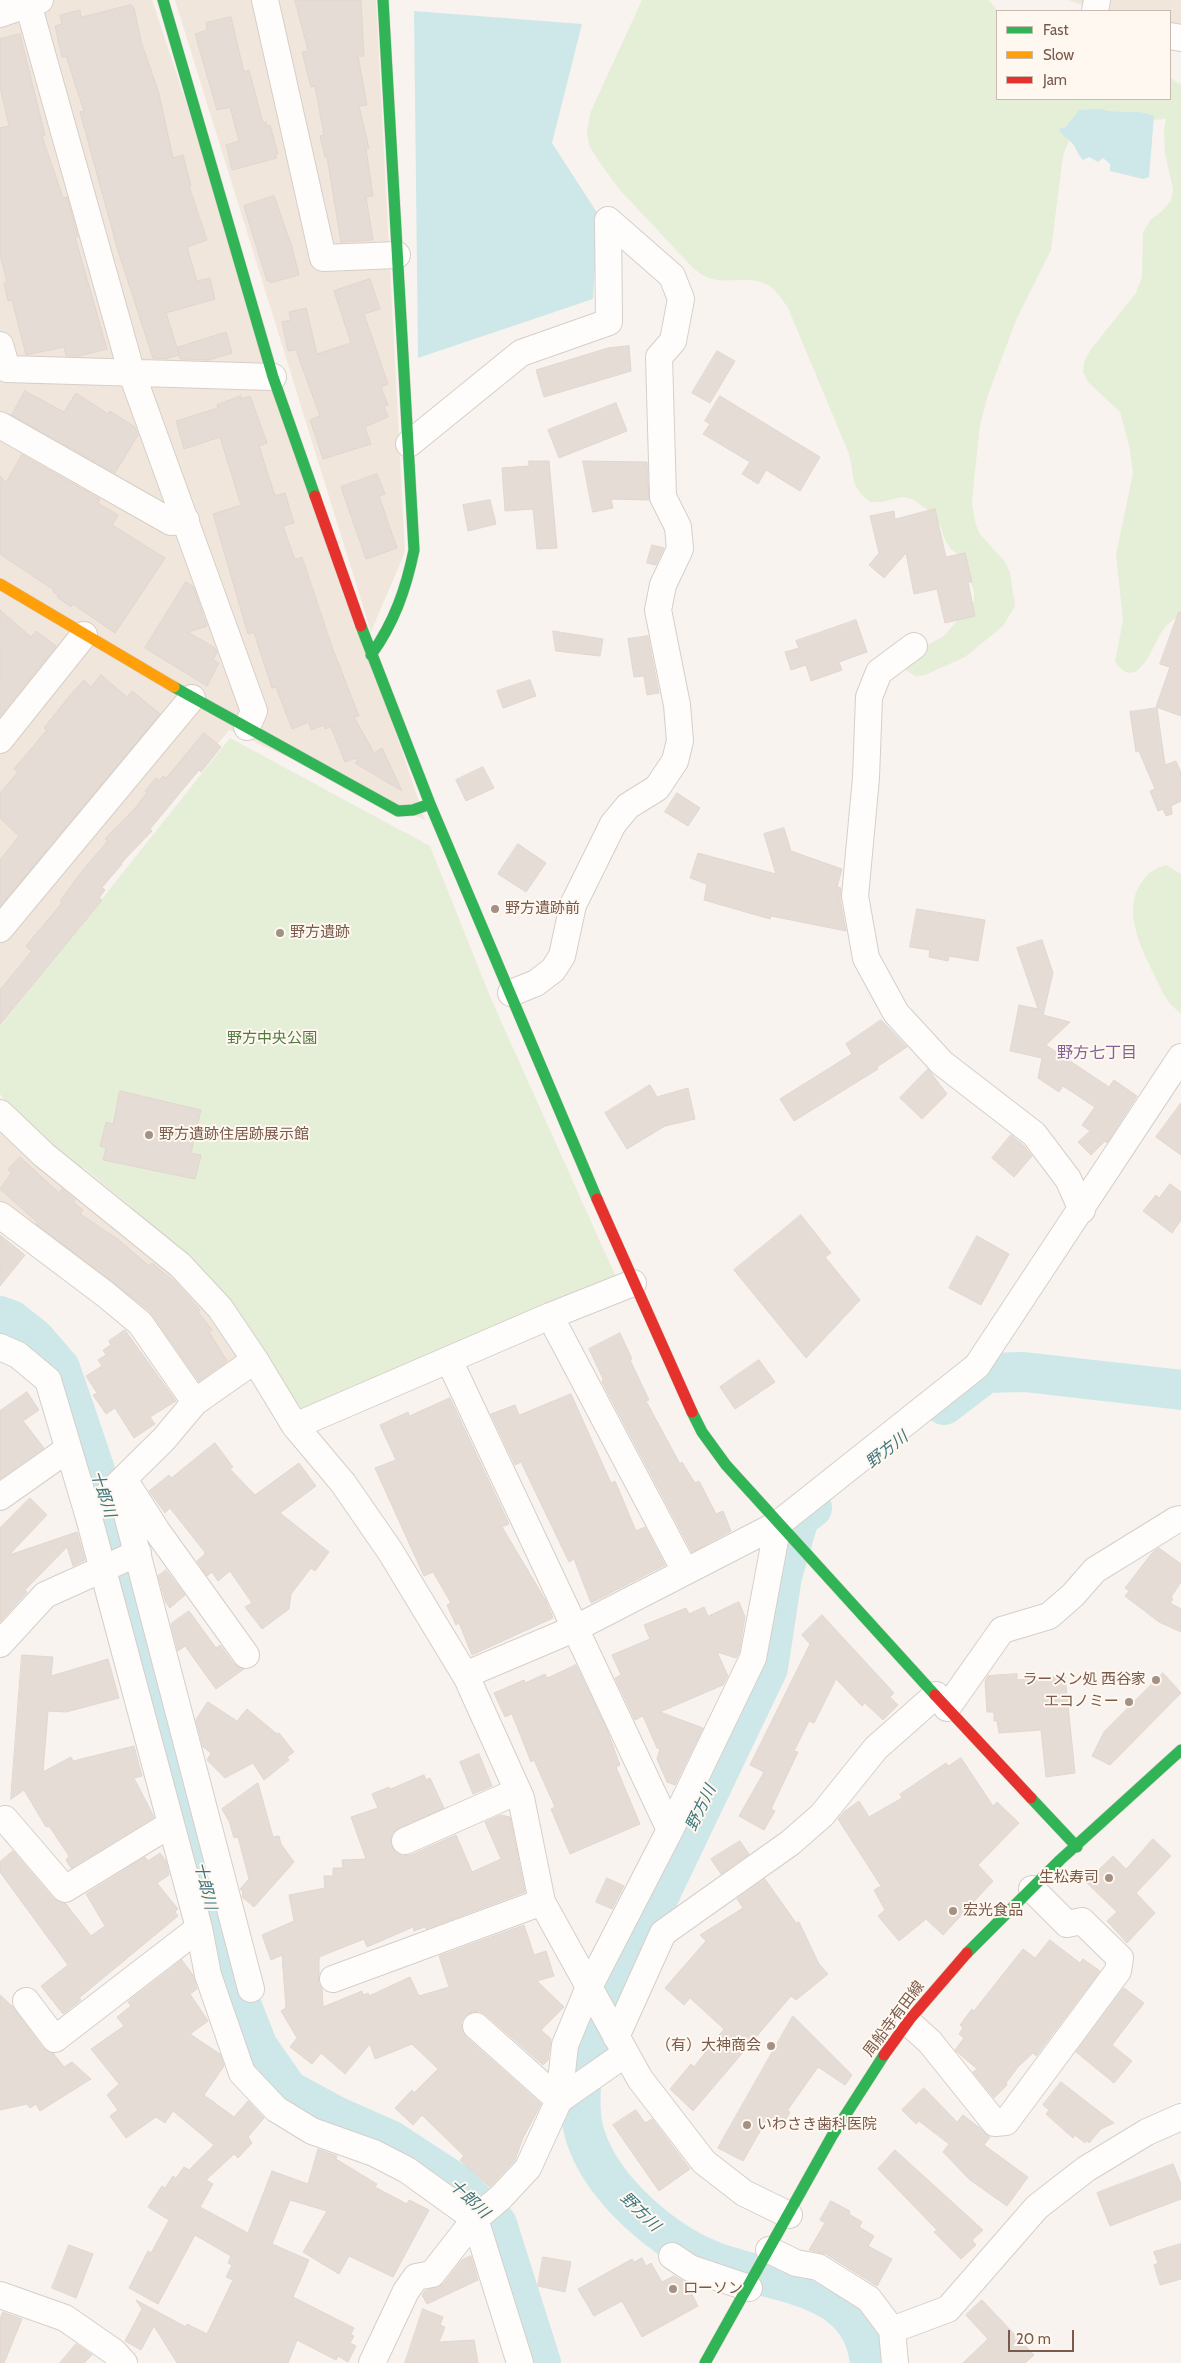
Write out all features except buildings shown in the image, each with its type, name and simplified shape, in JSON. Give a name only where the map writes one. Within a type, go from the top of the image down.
[{"type":"street","points":[[163,0],[273,377],[371,655],[430,804],[633,1283],[702,1432],[726,1466],[778,1524],[1077,1847]]},
{"type":"street","points":[[265,0],[323,258],[397,255]]},
{"type":"street","points":[[371,655],[386,635],[406,589],[414,550],[383,0]]},
{"type":"street","points":[[0,14],[32,1],[132,374],[254,711],[247,727]]},
{"type":"street","points":[[408,444],[521,353],[609,322],[608,220],[672,276],[681,298],[673,341],[659,358],[663,496],[678,527],[680,549],[663,585],[658,610],[677,705],[680,741],[675,761],[657,788],[628,806],[613,824],[573,905],[562,956],[553,970],[536,983],[511,993]]},
{"type":"street","points":[[2,363],[132,374],[273,377]]},
{"type":"street","points":[[0,425],[171,522],[186,520]]},
{"type":"street","points":[[0,584],[192,698],[398,811],[413,810],[430,804]]},
{"type":"street","points":[[0,740],[84,635]]},
{"type":"street","points":[[914,646],[879,672],[869,697],[866,778],[854,896],[866,958],[896,1013],[942,1063],[1034,1134],[1068,1179],[1082,1210]]},
{"type":"street","points":[[0,929],[192,698]]},
{"type":"street","points":[[465,1675],[576,1628],[778,1524],[977,1366],[1082,1210],[1181,1057]]},
{"type":"street","points":[[0,1113],[44,1155],[180,1265],[220,1308],[255,1360],[295,1426],[343,1483],[385,1543],[465,1675],[518,1791],[542,1902],[640,2080],[704,2162],[744,2193],[789,2215]]},
{"type":"street","points":[[0,1215],[105,1294],[140,1323],[195,1402]]},
{"type":"street","points":[[295,1426],[550,1316],[633,1283]]},
{"type":"street","points":[[550,1316],[686,1571]]},
{"type":"street","points":[[0,1347],[18,1355],[48,1380],[88,1514],[199,1928],[208,1975],[242,2072],[276,2109],[312,2131],[374,2153],[407,2170],[476,2219],[520,2363]]},
{"type":"street","points":[[88,1514],[164,1440],[195,1402],[255,1360]]},
{"type":"street","points":[[449,1360],[670,1830]]},
{"type":"street","points":[[0,1497],[68,1449]]},
{"type":"street","points":[[121,1482],[251,1989]]},
{"type":"street","points":[[121,1482],[246,1654]]},
{"type":"street","points":[[559,2100],[600,2071],[618,2040],[663,1933],[796,1837],[822,1815],[876,1748],[941,1702],[1002,1630],[1049,1616],[1073,1595],[1094,1570],[1176,1520],[1181,1519]]},
{"type":"street","points":[[372,2363],[406,2291],[416,2277],[432,2274],[476,2219],[501,2197],[528,2168],[559,2100],[565,2045],[753,1658],[778,1524]]},
{"type":"street","points":[[0,1644],[45,1595],[138,1553]]},
{"type":"street","name":"周船寺有田線","points":[[705,2363],[878,2063],[909,2023],[967,1953],[1032,1888],[1181,1750]]},
{"type":"street","points":[[405,1841],[518,1791]]},
{"type":"street","points":[[5,1819],[65,1889],[171,1824]]},
{"type":"street","points":[[909,2023],[930,2042],[995,2123],[1006,2122],[1118,1971],[1120,1958],[1082,1921],[1067,1924],[1032,1888]]},
{"type":"street","points":[[333,1979],[542,1902]]},
{"type":"street","points":[[26,2001],[55,2039],[199,1928]]},
{"type":"street","points":[[476,2026],[559,2100]]},
{"type":"street","points":[[892,2330],[948,2309],[1037,2207],[1086,2169],[1147,2132],[1181,2117]]},
{"type":"street","points":[[769,2250],[796,2263],[818,2267],[869,2299],[892,2330],[895,2363]]},
{"type":"street","points":[[672,2256],[690,2268],[749,2288]]},
{"type":"street","points":[[0,2295],[65,2318],[114,2352],[124,2363]]},
{"type":"shaded area","points":[[0,0],[152,0],[425,820],[229,730],[0,1016]]},
{"type":"shaded area","points":[[175,0],[376,0],[405,552],[371,632]]},
{"type":"shaded area","points":[[1069,0],[1181,0],[1181,25],[1171,23],[1171,10],[1096,10]]},
{"type":"shaded area","points":[[0,1117],[167,1261],[211,1315],[242,1359],[197,1389],[151,1322],[0,1202]]},
{"type":"green space","points":[[642,0],[989,0],[997,10],[996,100],[1171,100],[1171,78],[1179,84],[1181,82],[1181,615],[1171,621],[1165,628],[1150,655],[1138,670],[1131,673],[1124,671],[1115,662],[1123,620],[1116,555],[1133,473],[1130,449],[1120,412],[1089,383],[1083,373],[1084,362],[1091,349],[1136,293],[1142,277],[1143,233],[1150,220],[1162,211],[1171,200],[1173,189],[1165,154],[1164,129],[1166,119],[1080,125],[1068,143],[1063,156],[1051,250],[1016,320],[988,395],[980,425],[972,504],[976,525],[980,534],[1005,562],[1010,572],[1015,606],[1003,626],[965,657],[925,675],[915,676],[901,667],[926,646],[944,636],[974,601],[974,592],[964,560],[950,548],[940,525],[928,510],[912,499],[902,497],[882,502],[871,502],[858,490],[853,478],[847,449],[788,308],[771,287],[763,283],[747,280],[714,279],[704,276],[693,268],[619,189],[600,163],[589,146],[587,130],[591,111]]},
{"type":"green space","name":"野方中央公園","points":[[230,738],[430,846],[491,999],[616,1277],[301,1409],[187,1256],[142,1217],[136,1215],[130,1206],[84,1168],[78,1167],[76,1163],[11,1111],[0,1094],[0,1027]]},
{"type":"green space","points":[[1166,865],[1181,874],[1181,1014],[1170,1004],[1164,995],[1144,952],[1134,922],[1133,907],[1136,892],[1149,874]]},
{"type":"water","points":[[414,11],[582,24],[552,143],[598,214],[593,299],[418,358]]},
{"type":"water","points":[[1100,109],[1114,112],[1141,112],[1154,116],[1149,177],[1143,179],[1110,171],[1110,164],[1103,158],[1098,162],[1089,157],[1083,160],[1073,144],[1060,131],[1059,129],[1066,127],[1079,110]]},
{"type":"waterway","name":"十郎川","points":[[0,1316],[11,1320],[35,1339],[60,1368],[112,1521],[223,1958],[258,2047],[288,2090],[336,2116],[390,2140],[456,2183],[497,2224],[541,2363]]},
{"type":"waterway","name":"野方川","points":[[944,1405],[986,1373],[1024,1372],[1181,1390]]},
{"type":"waterway","name":"野方川","points":[[812,1508],[799,1518],[782,1576],[768,1668],[583,2055],[581,2116],[585,2135],[594,2156],[606,2176],[639,2213],[659,2230],[700,2256],[721,2264],[792,2284],[815,2292],[835,2302],[851,2317],[863,2337],[870,2363]]},
{"type":"traffic: fast","points":[[163,0],[273,377],[315,496]]},
{"type":"traffic: fast","points":[[371,655],[393,618],[407,578],[414,550],[383,0]]},
{"type":"traffic: fast","points":[[361,626],[430,804],[597,1199]]},
{"type":"traffic: fast","points":[[174,687],[398,811],[413,810],[430,804]]},
{"type":"traffic: fast","points":[[692,1412],[702,1432],[726,1465],[935,1695]]},
{"type":"traffic: fast","points":[[967,1953],[1060,1860],[1181,1750]]},
{"type":"traffic: fast","points":[[1031,1798],[1077,1847]]},
{"type":"traffic: fast","points":[[705,2363],[832,2136],[884,2055]]},
{"type":"traffic: slow","points":[[0,584],[174,687]]},
{"type":"traffic: jam","points":[[315,496],[361,626]]},
{"type":"traffic: jam","points":[[597,1199],[692,1412]]},
{"type":"traffic: jam","points":[[935,1695],[1031,1798]]},
{"type":"traffic: jam","points":[[884,2055],[910,2019],[967,1953]]},
{"type":"place","name":"野方遺跡前","points":[[495,909]]},
{"type":"place","name":"野方遺跡","points":[[280,933]]},
{"type":"place","name":"野方遺跡住居跡展示館","points":[[149,1135]]},
{"type":"place","name":"ラーメン処 西谷家","points":[[1156,1680]]},
{"type":"place","name":"エコノミー","points":[[1129,1702]]},
{"type":"place","name":"生松寿司","points":[[1109,1878]]},
{"type":"place","name":"宏光食品","points":[[953,1911]]},
{"type":"place","name":"（有）大神商会","points":[[771,2046]]},
{"type":"place","name":"いわさき歯科医院","points":[[747,2125]]},
{"type":"place","name":"ローソン","points":[[673,2289]]},
{"type":"district","name":"野方七丁目","points":[[1097,1053]]}]
